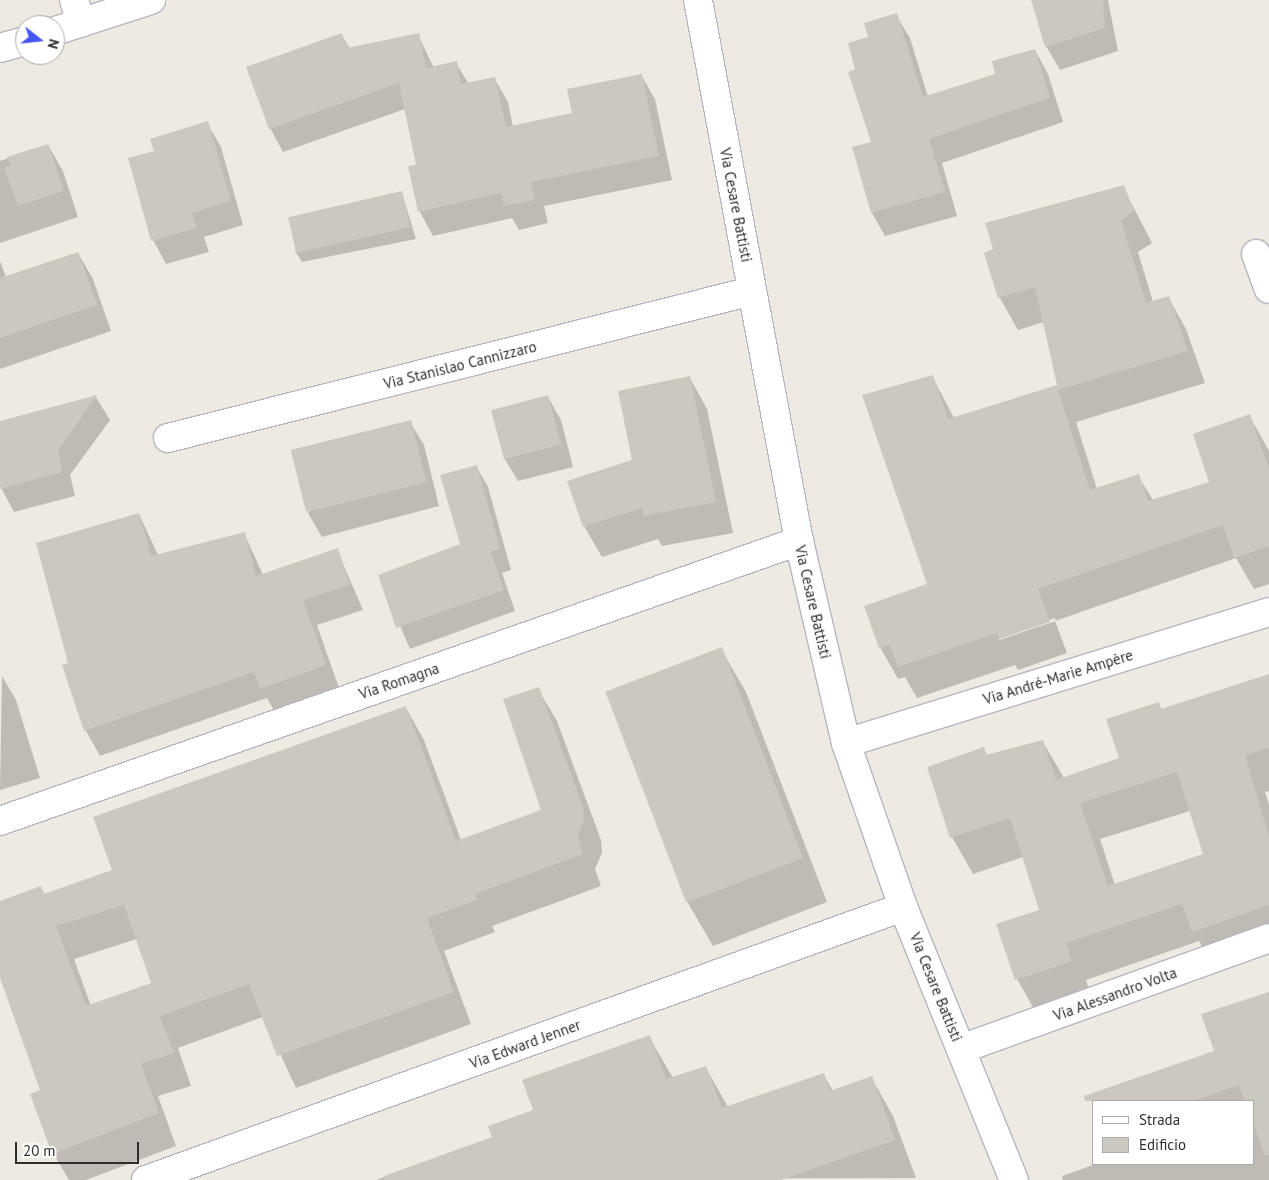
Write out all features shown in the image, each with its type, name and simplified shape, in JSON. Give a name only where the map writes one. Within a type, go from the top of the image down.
[{"type":"street","points":[[65,22],[78,11],[152,0]]},
{"type":"street","name":"Via Cesare Battisti","points":[[698,0],[799,541],[846,742],[903,907],[1014,1180]]},
{"type":"street","points":[[0,48],[15,43]]},
{"type":"street","points":[[1256,254],[1269,289]]},
{"type":"street","name":"Via Stanislao Cannizzaro","points":[[168,438],[752,291]]},
{"type":"street","name":"Via Romagna","points":[[0,821],[799,541]]},
{"type":"street","name":"Via André-Marie Ampère","points":[[846,742],[1269,612]]},
{"type":"street","name":"Via Edward Jenner","points":[[146,1180],[903,907]]},
{"type":"street","name":"Via Alessandro Volta","points":[[961,1049],[1269,938]]},
{"type":"building","points":[[1031,0],[1103,0],[1105,28],[1045,47]]},
{"type":"building","points":[[897,13],[923,97],[995,74],[992,61],[1035,49],[1050,98],[929,139],[945,192],[871,213],[852,147],[871,142],[848,72],[855,69],[848,43],[868,37],[864,23]]},
{"type":"building","points":[[342,33],[347,48],[419,33],[426,68],[457,61],[461,84],[495,77],[506,127],[572,113],[567,89],[642,74],[659,156],[531,182],[535,200],[504,206],[501,193],[418,212],[408,166],[416,165],[399,83],[269,129],[246,67]]},
{"type":"building","points":[[208,121],[231,201],[192,213],[197,228],[151,241],[128,158],[154,151],[150,139]]},
{"type":"building","points":[[48,144],[64,191],[18,206],[4,168],[11,165],[7,157]]},
{"type":"building","points":[[1124,185],[1134,211],[1121,220],[1146,303],[1169,296],[1188,351],[1058,390],[1090,490],[1139,474],[1148,501],[1209,482],[1193,434],[1250,414],[1269,469],[1269,546],[1234,558],[1223,525],[1038,589],[1050,622],[999,639],[997,633],[898,667],[890,645],[879,648],[864,606],[927,584],[862,395],[933,375],[948,419],[1057,385],[1035,287],[998,298],[984,253],[993,249],[985,223]]},
{"type":"building","points":[[402,191],[410,227],[296,253],[288,217]]},
{"type":"building","points":[[78,252],[97,305],[0,338],[0,278]]},
{"type":"building","points":[[690,376],[716,502],[643,516],[642,508],[583,527],[567,481],[632,460],[618,391]]},
{"type":"building","points":[[97,395],[58,451],[62,472],[0,489],[0,421]]},
{"type":"building","points":[[548,395],[561,444],[504,460],[491,410]]},
{"type":"building","points":[[411,420],[426,482],[306,512],[291,450]]},
{"type":"building","points":[[477,465],[500,549],[491,552],[504,590],[396,628],[378,575],[460,544],[440,475]]},
{"type":"building","points":[[139,513],[151,556],[245,532],[256,576],[338,548],[350,585],[303,600],[326,665],[260,689],[254,672],[84,731],[62,665],[68,663],[36,543]]},
{"type":"building","points":[[722,647],[803,858],[686,903],[605,692]]},
{"type":"building","points":[[1269,674],[1269,748],[1245,755],[1269,837],[1269,905],[1192,932],[1182,904],[1066,943],[1072,961],[1015,980],[996,924],[1039,910],[1010,818],[950,838],[927,767],[984,747],[986,755],[1043,740],[1056,780],[1119,758],[1106,719],[1159,702],[1161,709]],"holes":[[[1177,772],[1203,854],[1108,886],[1080,803]]]},
{"type":"building","points":[[539,687],[583,807],[584,820],[578,836],[583,854],[475,894],[477,900],[427,918],[454,992],[277,1056],[249,984],[160,1016],[174,1053],[141,1064],[159,1113],[52,1154],[30,1094],[40,1090],[0,978],[0,901],[41,886],[44,894],[112,870],[93,817],[406,706],[456,841],[541,810],[503,699]],"holes":[[[124,905],[151,983],[86,1006],[56,926]]]},
{"type":"building","points":[[1269,992],[1269,1155],[1265,1156],[1254,1125],[1254,1100],[1245,1100],[1239,1085],[1196,1100],[1085,1101],[1084,1096],[1214,1051],[1201,1014]]},
{"type":"building","points":[[650,1035],[666,1079],[706,1066],[722,1108],[824,1073],[830,1091],[872,1076],[895,1140],[781,1180],[385,1180],[384,1176],[492,1137],[488,1126],[533,1110],[522,1080]]}]
